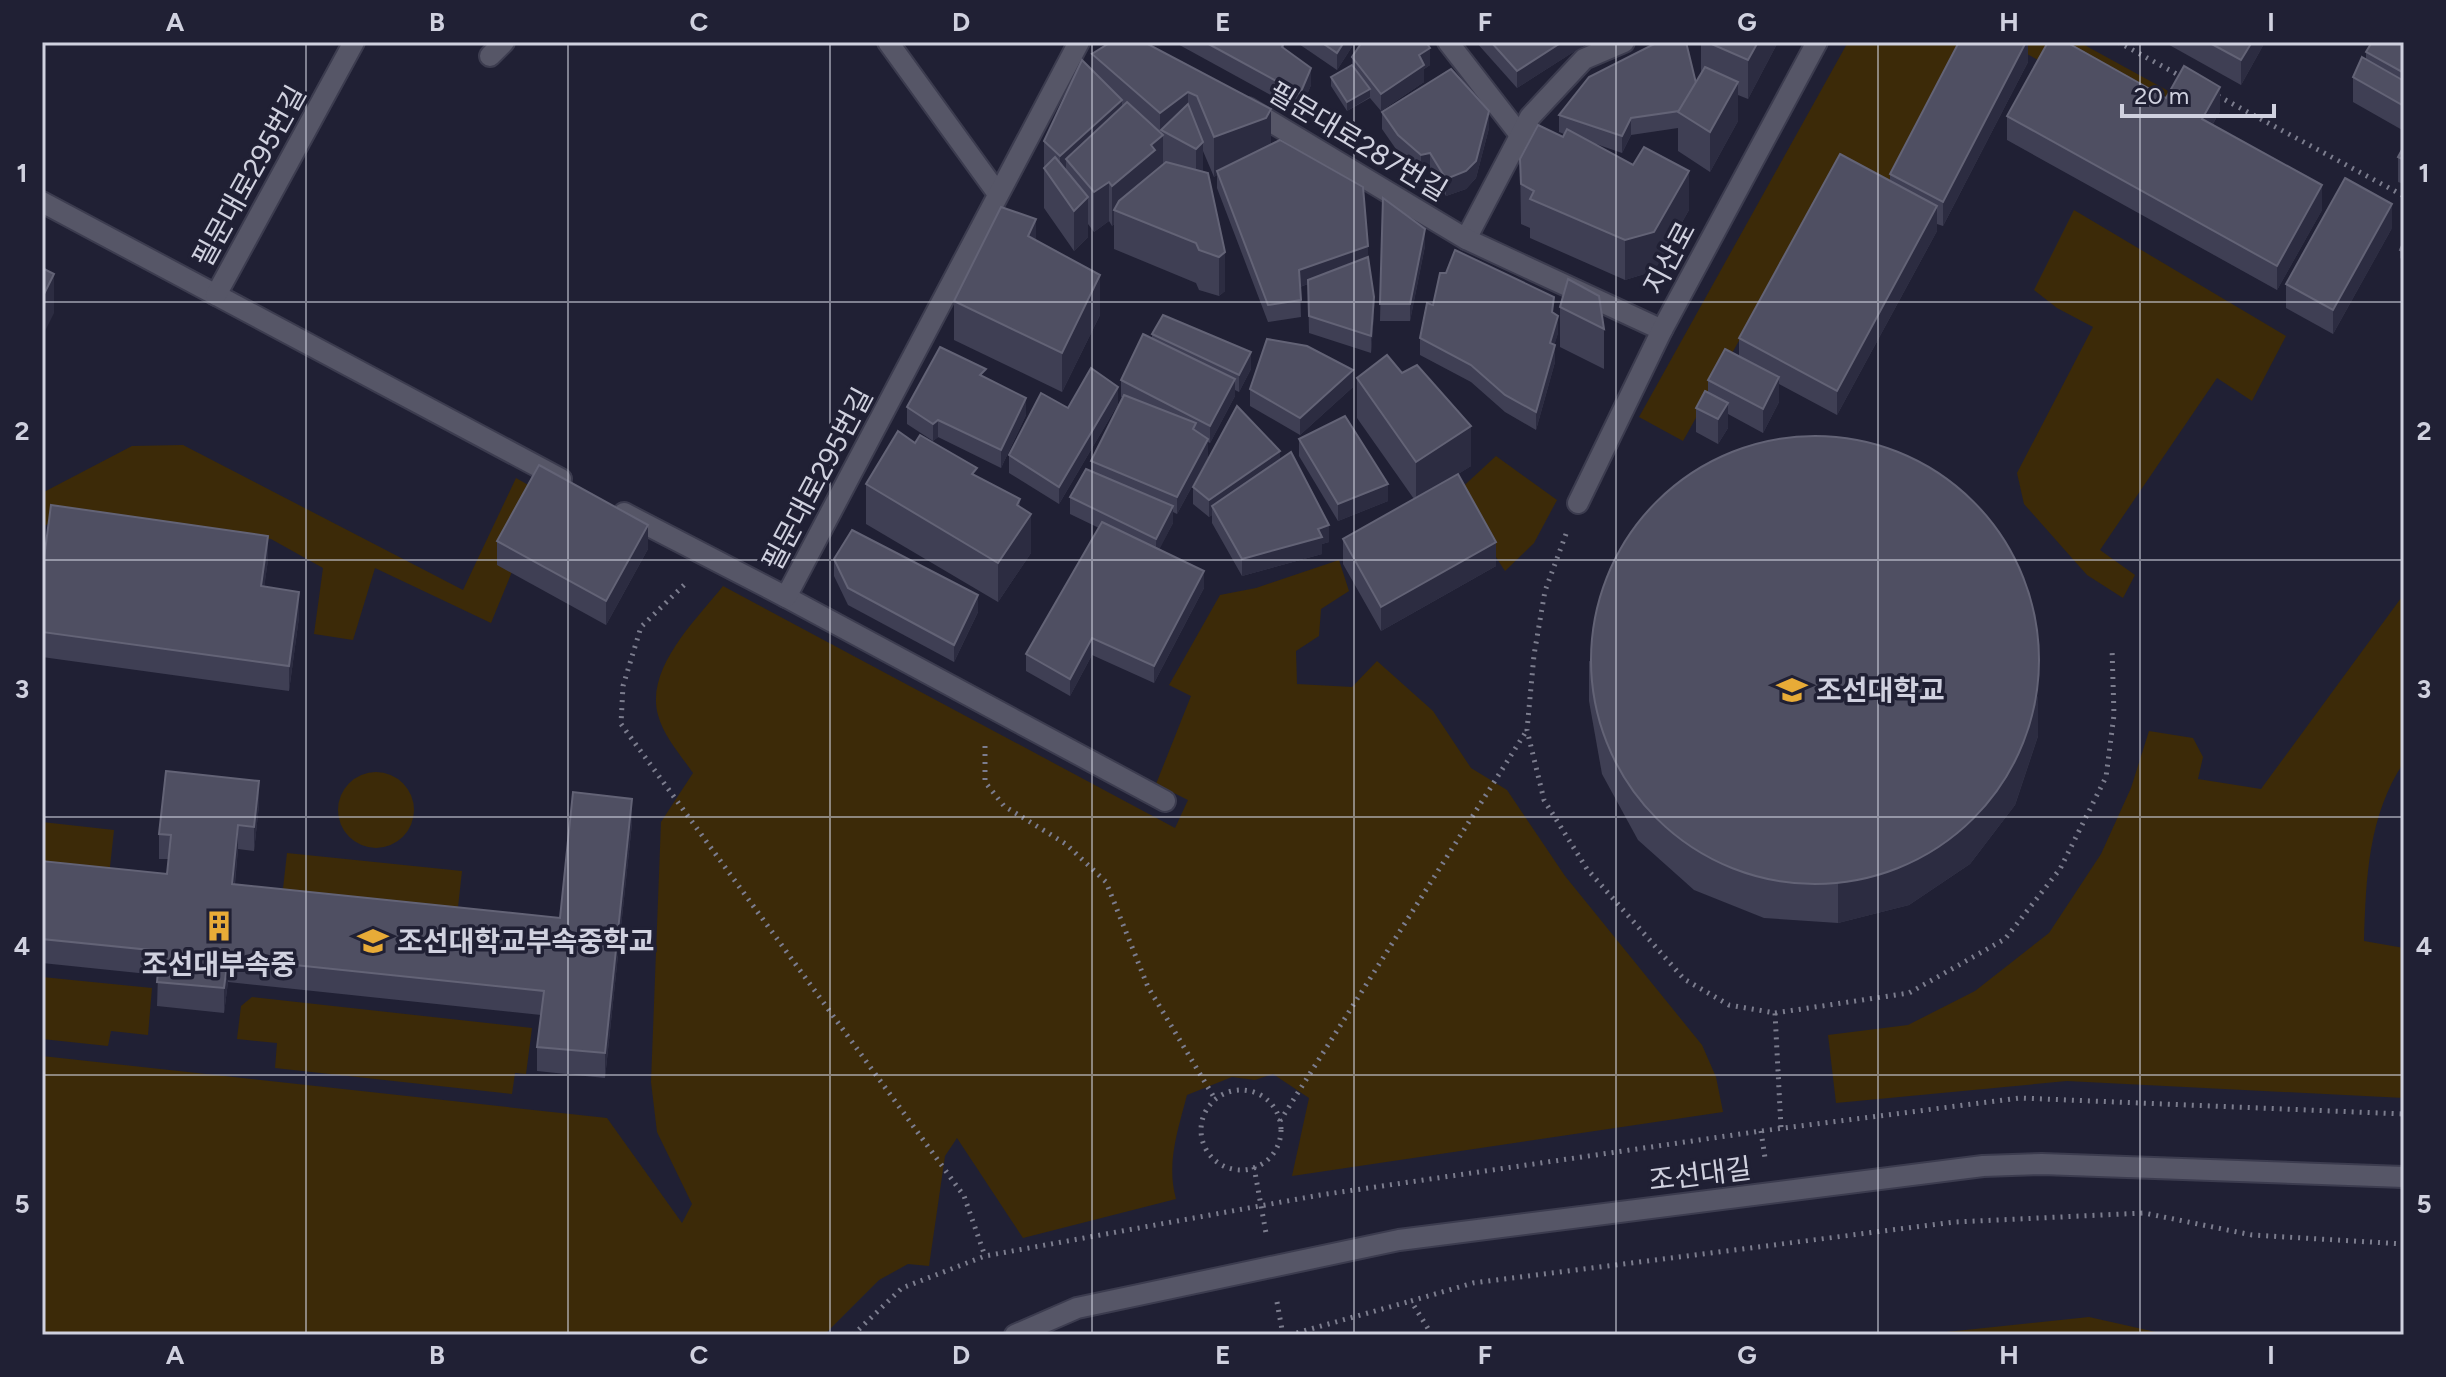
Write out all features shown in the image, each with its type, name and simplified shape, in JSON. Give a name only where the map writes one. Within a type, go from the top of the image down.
[{"type":"street","name":"필문대로295번길","points":[[216,295],[354,42]]},
{"type":"street","points":[[888,42],[998,194],[1079,42]]},
{"type":"street","points":[[1448,42],[1520,135]]},
{"type":"street","name":"필문대로287번길","points":[[1466,239],[1530,117],[1584,59],[1624,42]]},
{"type":"street","name":"지산로","points":[[1578,503],[1662,330],[1817,42]]},
{"type":"street","name":"필문대로287번길","points":[[1234,99],[1466,239],[1662,330]]},
{"type":"street","name":"필문대로295번길","points":[[601,501],[786,597],[998,194]]},
{"type":"street","name":"필문대로295번길","points":[[42,202],[573,486]]},
{"type":"street","points":[[786,597],[1165,801]]},
{"type":"street","name":"조선대길","points":[[1015,1335],[1077,1308],[1399,1240],[1983,1166],[2042,1164],[2404,1177]]},
{"type":"path","points":[[2118,42],[2186,79]]},
{"type":"path","points":[[2214,93],[2404,196]]},
{"type":"path","points":[[1578,503],[1545,591],[1534,655],[1527,730],[1544,800],[1587,869],[1638,929],[1684,979],[1729,1005],[1775,1013],[1909,993],[2005,939],[2060,869],[2106,777],[2114,715],[2112,648]]},
{"type":"path","points":[[711,559],[641,627],[623,686],[621,724],[964,1196],[985,1256]]},
{"type":"path","points":[[985,704],[985,782],[1004,806],[1066,844],[1106,882],[1148,987],[1215,1099]]},
{"type":"path","points":[[1280,1121],[1265,1098],[1239,1090],[1215,1099],[1207,1108],[1201,1132],[1210,1155],[1231,1169],[1257,1166],[1277,1148],[1280,1121],[1527,730]]},
{"type":"path","points":[[1775,1013],[1781,1128]]},
{"type":"path","points":[[853,1335],[902,1288],[985,1256],[1320,1195],[1781,1128],[2020,1098],[2404,1114]]},
{"type":"path","points":[[1289,1335],[1473,1283],[1955,1222],[2144,1213],[2252,1235],[2404,1244]]},
{"type":"path","points":[[1411,1301],[1432,1335]]},
{"type":"shaded area","points":[[1848,42],[1969,42],[1885,192],[1837,165],[1683,441],[1639,417]]},
{"type":"shaded area","points":[[2005,42],[2079,42],[2172,93],[2164,108],[2040,61]]},
{"type":"shaded area","points":[[2074,210],[2286,336],[2252,401],[2217,378],[2100,550],[2135,575],[2123,598],[2087,575],[2024,504],[2017,473],[2093,327],[2057,308],[2034,290]]},
{"type":"shaded area","points":[[183,445],[463,590],[516,478],[544,494],[491,623],[375,568],[353,640],[314,634],[323,568],[271,539],[56,520],[42,527],[42,493],[132,446]]},
{"type":"shaded area","points":[[1496,456],[1557,500],[1534,543],[1505,571],[1455,494]]},
{"type":"shaded area","points":[[1339,560],[1349,591],[1321,609],[1319,636],[1296,651],[1297,684],[1352,687],[1377,661],[1433,711],[1471,768],[1507,790],[1565,876],[1702,1045],[1716,1077],[1723,1112],[1292,1176],[1309,1098],[1273,1074],[1255,1080],[1232,1077],[1187,1095],[1173,1160],[1176,1199],[1023,1238],[957,1138],[945,1156],[929,1266],[908,1264],[879,1280],[824,1335],[42,1335],[42,1056],[607,1118],[682,1223],[692,1204],[657,1132],[651,1082],[661,822],[693,773],[664,731],[656,697],[659,680],[676,645],[723,586],[1175,828],[1188,800],[1156,784],[1191,696],[1169,685],[1220,595],[1256,588]]},
{"type":"shaded area","points":[[2404,594],[2404,762],[2383,804],[2371,848],[2364,941],[2404,948],[2404,1098],[2067,1081],[1836,1103],[1828,1035],[1908,1025],[1975,991],[2049,933],[2101,854],[2131,788],[2149,731],[2193,738],[2203,757],[2198,779],[2261,789]]},
{"type":"shaded area","points":[[376,772],[391,775],[403,783],[411,795],[414,810],[411,825],[403,837],[391,845],[376,848],[361,845],[349,837],[341,825],[338,810],[341,795],[349,783],[361,775]]},
{"type":"shaded area","points":[[42,822],[114,830],[109,876],[42,869]]},
{"type":"shaded area","points":[[287,853],[462,871],[458,907],[283,889]]},
{"type":"shaded area","points":[[42,977],[152,988],[148,1035],[111,1031],[108,1046],[42,1039]]},
{"type":"shaded area","points":[[252,997],[532,1028],[526,1074],[515,1073],[512,1094],[275,1068],[277,1043],[237,1039],[241,1006]]},
{"type":"shaded area","points":[[2089,1317],[2169,1335],[1918,1335]]},
{"type":"building","points":[[1111,42],[1144,42],[1271,109],[1266,118],[1214,137],[1197,96],[1188,92],[1160,113],[1092,54]]},
{"type":"building","points":[[1205,42],[1284,42],[1282,47],[1311,68],[1300,94]]},
{"type":"building","points":[[1321,42],[1344,42],[1337,53]]},
{"type":"building","points":[[1362,42],[1426,42],[1430,48],[1419,55],[1424,65],[1381,94],[1352,57]]},
{"type":"building","points":[[1491,42],[1562,42],[1517,71]]},
{"type":"building","points":[[1658,42],[1686,42],[1696,83],[1679,111],[1631,118],[1622,136],[1559,115],[1589,77]]},
{"type":"building","points":[[1707,42],[1758,42],[1748,60]]},
{"type":"building","points":[[1959,42],[2026,42],[1943,202],[1890,174]]},
{"type":"building","points":[[2048,42],[2066,42],[2166,98],[2184,66],[2220,87],[2202,119],[2322,185],[2277,266],[2007,116]]},
{"type":"building","points":[[2208,42],[2252,42],[2241,60]]},
{"type":"building","points":[[2372,42],[2404,42],[2404,73],[2366,52]]},
{"type":"building","points":[[2362,57],[2404,81],[2404,106],[2353,77]]},
{"type":"building","points":[[1082,60],[1122,100],[1060,156],[1044,141]]},
{"type":"building","points":[[1352,65],[1370,89],[1347,102],[1331,77]]},
{"type":"building","points":[[1705,67],[1738,82],[1710,132],[1678,112]]},
{"type":"building","points":[[1451,69],[1489,111],[1476,161],[1466,171],[1446,179],[1430,153],[1421,155],[1398,135],[1382,112]]},
{"type":"building","points":[[1127,102],[1163,135],[1151,145],[1155,150],[1112,186],[1109,182],[1094,192],[1066,159]]},
{"type":"building","points":[[1188,104],[1203,142],[1196,149],[1161,130]]},
{"type":"building","points":[[1538,125],[1563,137],[1567,129],[1633,165],[1644,147],[1689,171],[1654,232],[1625,240],[1530,199],[1534,191],[1521,184],[1520,159]]},
{"type":"building","points":[[1280,140],[1363,187],[1368,246],[1299,270],[1301,300],[1268,305],[1217,171]]},
{"type":"building","points":[[2404,146],[2404,160],[2398,157]]},
{"type":"building","points":[[1840,154],[1937,206],[1837,391],[1739,338]]},
{"type":"building","points":[[1055,157],[1088,197],[1074,211],[1044,168]]},
{"type":"building","points":[[1166,162],[1208,173],[1225,252],[1219,257],[1199,250],[1196,243],[1114,210],[1119,201]]},
{"type":"building","points":[[2345,178],[2392,204],[2333,310],[2286,284]]},
{"type":"building","points":[[1383,198],[1425,229],[1410,304],[1380,304]]},
{"type":"building","points":[[1001,207],[1036,219],[1028,236],[1100,275],[1062,353],[954,301]]},
{"type":"building","points":[[1455,250],[1554,297],[1552,312],[1558,316],[1550,343],[1555,345],[1536,412],[1505,395],[1471,365],[1420,338],[1427,303],[1433,305],[1440,273],[1446,273]]},
{"type":"building","points":[[1368,257],[1374,297],[1371,336],[1309,316],[1308,280]]},
{"type":"building","points":[[42,268],[54,274],[42,298]]},
{"type":"building","points":[[1568,279],[1599,296],[1604,329],[1560,307]]},
{"type":"building","points":[[1163,315],[1251,352],[1239,375],[1152,334]]},
{"type":"building","points":[[1143,334],[1235,379],[1210,426],[1121,380]]},
{"type":"building","points":[[1267,339],[1307,346],[1353,370],[1300,418],[1250,389]]},
{"type":"building","points":[[940,347],[986,369],[980,375],[1026,398],[1001,450],[938,420],[933,424],[907,407]]},
{"type":"building","points":[[1725,349],[1779,377],[1763,409],[1708,380]]},
{"type":"building","points":[[1387,355],[1402,373],[1417,365],[1471,426],[1416,462],[1357,378]]},
{"type":"building","points":[[1091,368],[1118,387],[1059,487],[1009,455],[1041,393],[1068,408]]},
{"type":"building","points":[[1705,391],[1728,403],[1718,419],[1696,408]]},
{"type":"building","points":[[1124,395],[1196,423],[1193,429],[1208,439],[1177,497],[1091,461]]},
{"type":"building","points":[[1237,406],[1280,451],[1209,500],[1193,487]]},
{"type":"building","points":[[1345,416],[1388,484],[1338,504],[1299,439]]},
{"type":"building","points":[[898,431],[915,443],[920,435],[977,468],[972,474],[1020,499],[1017,505],[1031,514],[998,563],[866,484]]},
{"type":"building","points":[[1815,436],[1859,441],[1901,453],[1939,474],[1973,502],[2001,536],[2022,574],[2034,616],[2039,660],[2034,704],[2022,746],[2001,784],[1973,818],[1939,846],[1901,867],[1859,879],[1815,884],[1771,879],[1729,867],[1691,846],[1657,818],[1629,784],[1608,746],[1596,704],[1591,660],[1596,616],[1608,574],[1629,536],[1657,502],[1691,474],[1729,453],[1771,441]]},
{"type":"building","points":[[1291,452],[1329,525],[1318,529],[1322,537],[1242,559],[1212,506]]},
{"type":"building","points":[[539,465],[648,525],[606,601],[497,541]]},
{"type":"building","points":[[1086,469],[1173,506],[1156,539],[1070,497]]},
{"type":"building","points":[[1458,474],[1496,542],[1381,607],[1343,539]]},
{"type":"building","points":[[51,505],[268,536],[261,586],[299,592],[289,666],[42,632],[42,574]]},
{"type":"building","points":[[1102,522],[1204,571],[1154,666],[1092,638],[1070,679],[1026,654]]},
{"type":"building","points":[[852,530],[978,595],[954,645],[848,588],[834,559]]},
{"type":"building","name":"조선대부속중","points":[[166,771],[259,781],[254,827],[238,825],[232,884],[560,918],[573,792],[632,799],[605,1053],[537,1047],[544,991],[228,958],[224,988],[157,982],[160,951],[42,939],[42,861],[167,874],[171,835],[159,834]]},
{"type":"place","name":"조선대학교","points":[[1792,690]]},
{"type":"place","name":"조선대부속중","points":[[219,926]]},
{"type":"place","name":"조선대학교부속중학교","points":[[373,941]]}]
